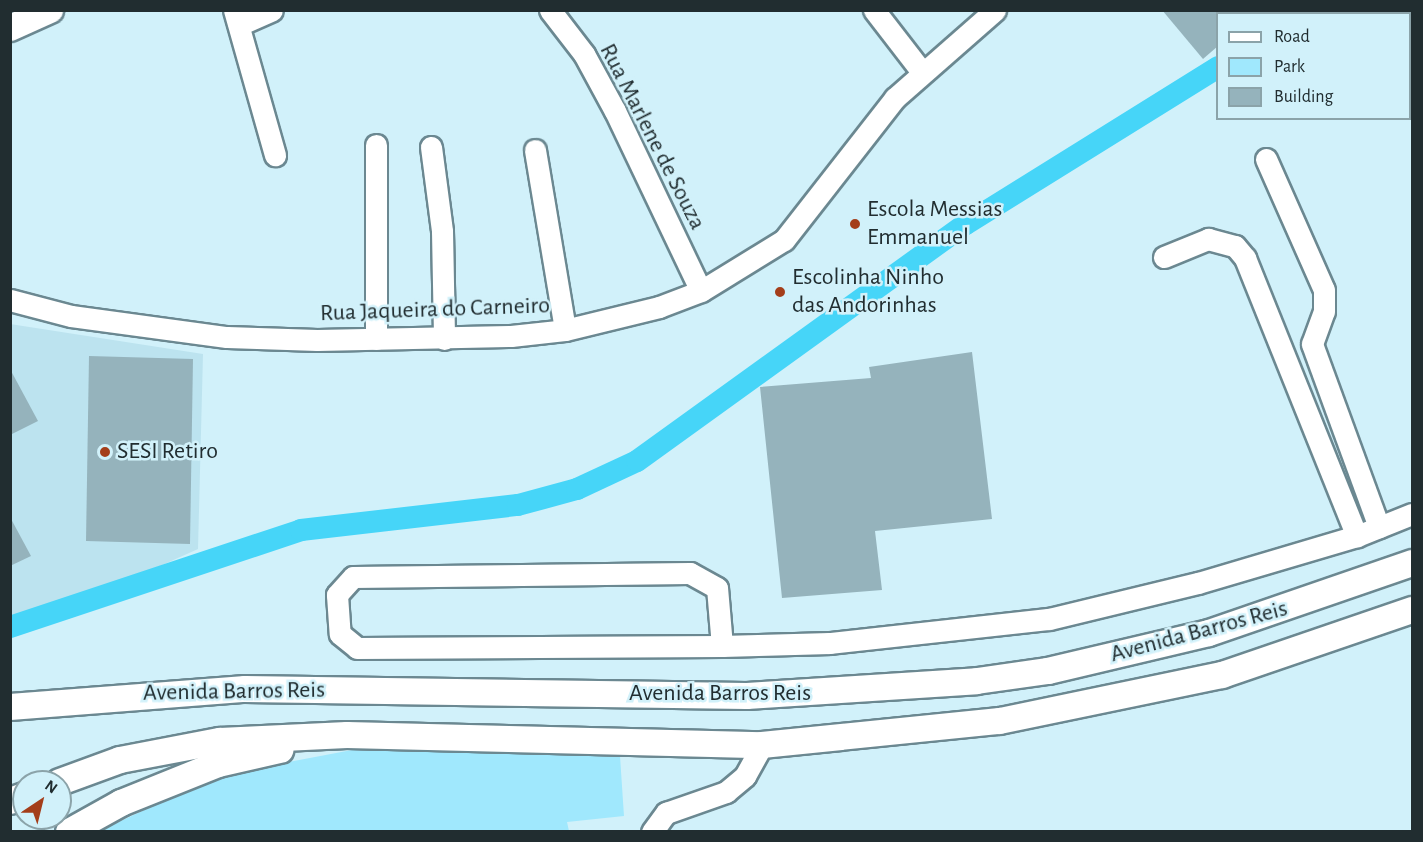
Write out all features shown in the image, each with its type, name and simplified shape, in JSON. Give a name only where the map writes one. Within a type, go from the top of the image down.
[{"type":"main road","points":[[10,28],[50,10]]},
{"type":"main road","name":"Avenida Barros Reis","points":[[10,707],[244,688],[747,696],[966,682],[1048,671],[1209,633],[1413,563]]},
{"type":"main road","name":"Avenida Barros Reis","points":[[72,779],[173,748],[347,735],[762,745],[1000,721],[1127,698],[1222,675],[1413,610]]},
{"type":"main road","points":[[69,831],[121,803],[218,764],[347,735]]},
{"type":"street","points":[[273,10],[236,18],[275,155]]},
{"type":"street","name":"Rua Marlene de Souza","points":[[550,10],[584,54],[615,111],[701,291]]},
{"type":"street","points":[[874,10],[922,72]]},
{"type":"street","name":"Rua Jaqueira do Carneiro","points":[[10,300],[71,316],[227,337],[376,339],[444,339],[565,330],[659,307],[701,291],[755,261],[805,220],[876,120],[922,72],[994,11]]},
{"type":"street","points":[[376,144],[376,339]]},
{"type":"street","points":[[431,147],[442,231],[444,339]]},
{"type":"street","points":[[535,150],[565,330]]},
{"type":"street","points":[[1266,159],[1324,290],[1324,311],[1312,344],[1379,527]]},
{"type":"street","points":[[1164,257],[1208,239],[1235,246],[1245,258],[1357,536]]},
{"type":"street","points":[[722,645],[717,588],[690,573],[353,577],[337,595],[339,634],[357,648],[722,645],[830,644],[1049,619],[1357,536],[1413,514]]},
{"type":"street","points":[[652,831],[666,813],[726,792],[745,776],[762,745]]},
{"type":"shaded area","name":"SESI Retiro","points":[[10,324],[203,354],[198,549],[140,575],[11,617]]},
{"type":"green space","points":[[352,750],[620,756],[624,816],[567,822],[569,831],[97,832],[220,775]]},
{"type":"building","points":[[1162,10],[1218,10],[1216,12],[1216,48],[1203,59]]},
{"type":"building","points":[[972,352],[992,519],[875,531],[882,590],[782,598],[760,387],[871,378],[869,367]]},
{"type":"building","points":[[89,356],[193,359],[190,544],[86,541]]},
{"type":"building","points":[[10,369],[38,421],[10,435]]},
{"type":"building","points":[[10,517],[31,556],[10,566]]},
{"type":"waterway","points":[[10,627],[301,530],[518,505],[577,489],[637,461],[966,224],[1216,68]]},
{"type":"place","name":"Escola Messias Emmanuel","points":[[855,224]]},
{"type":"place","name":"Escolinha Ninho das Andorinhas","points":[[780,292]]},
{"type":"place","name":"SESI Retiro","points":[[105,452]]}]
